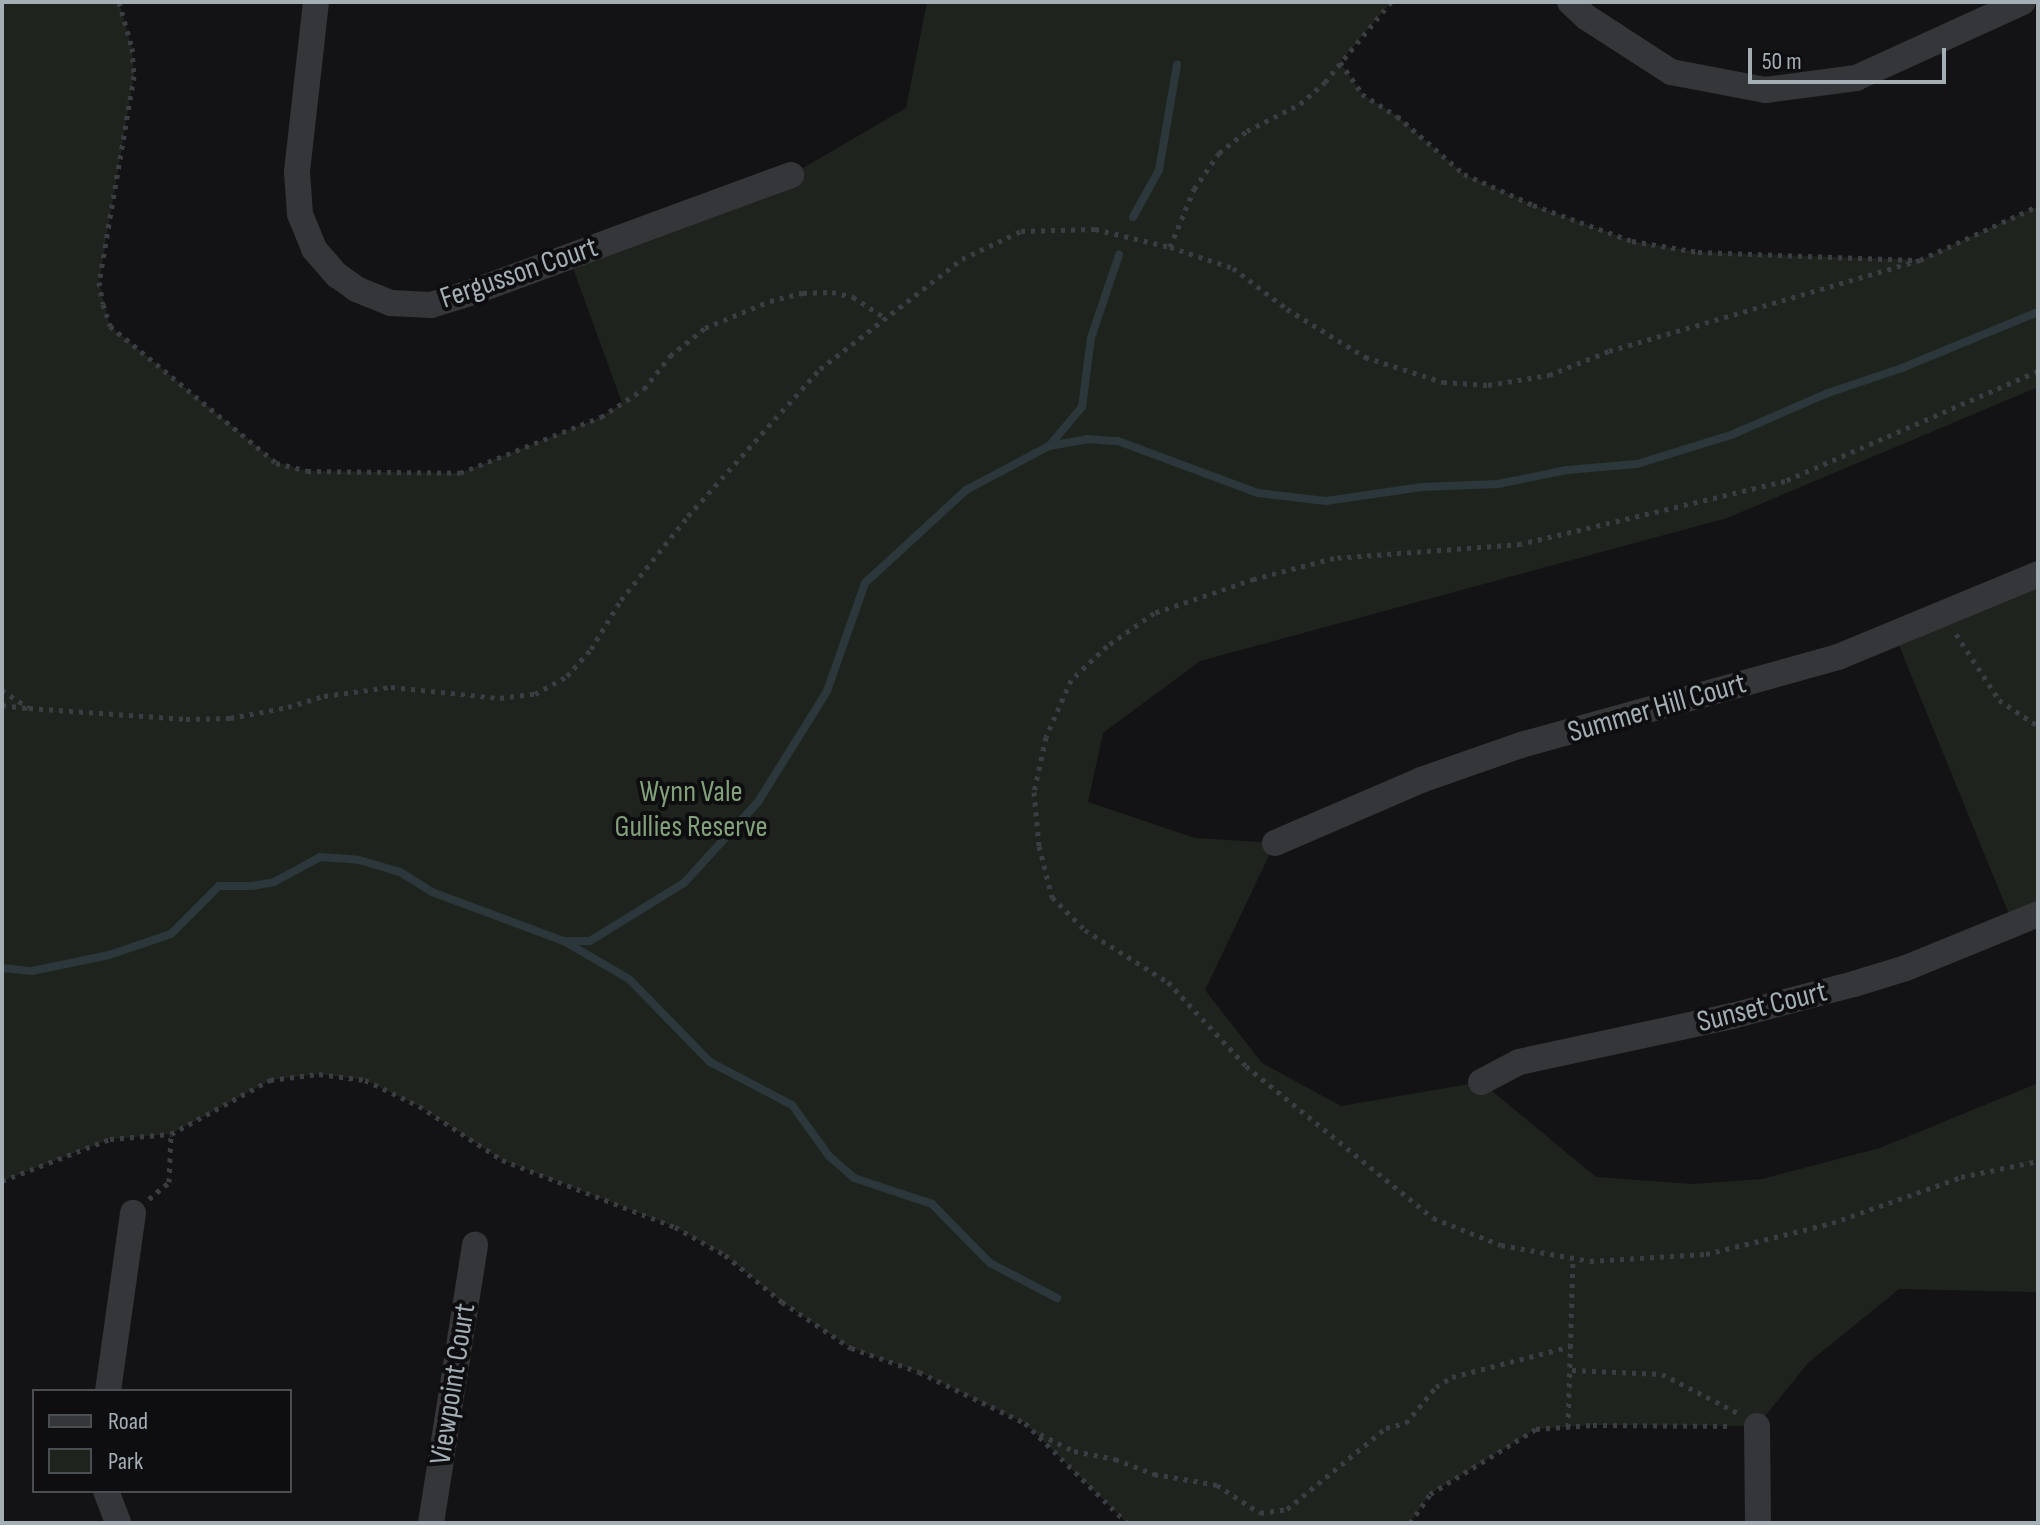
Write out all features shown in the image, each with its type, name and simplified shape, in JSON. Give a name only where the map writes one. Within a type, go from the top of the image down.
[{"type":"street","name":"Fergusson Court","points":[[316,2],[297,172],[300,214],[314,249],[337,275],[356,289],[391,303],[431,305],[473,292],[791,175]]},
{"type":"street","points":[[1570,2],[1586,17],[1671,72],[1765,90],[1856,78],[2023,2]]},
{"type":"street","name":"Summer Hill Court","points":[[1275,843],[1421,780],[1521,745],[1838,657],[2038,574]]},
{"type":"street","name":"Sunset Court","points":[[1481,1082],[1519,1062],[1732,1016],[1854,984],[1906,968],[2038,914]]},
{"type":"street","points":[[108,1389],[133,1213]]},
{"type":"street","name":"Viewpoint Court","points":[[431,1523],[475,1244]]},
{"type":"street","points":[[1757,1426],[1758,1523]]},
{"type":"street","points":[[107,1493],[118,1523]]},
{"type":"path","points":[[119,2],[132,48],[134,76],[99,282],[110,326],[276,463],[307,471],[460,473],[601,417],[644,389],[670,356],[705,328],[770,301],[803,293],[832,292],[853,297],[885,318]]},
{"type":"path","points":[[1170,247],[1194,189],[1219,153],[1247,131],[1300,104],[1391,2]]},
{"type":"path","points":[[1340,62],[1362,94],[1397,116],[1464,174],[1533,205],[1632,241],[1698,252],[1920,260]]},
{"type":"path","points":[[2,705],[186,719],[230,718],[288,707],[324,696],[391,687],[487,697],[535,694],[567,676],[591,649],[621,600],[688,516],[820,369],[962,259],[1021,231],[1095,229],[1170,247],[1233,268],[1287,309],[1365,357],[1443,382],[1488,385],[1549,375],[1609,351],[1920,260],[2038,206]]},
{"type":"path","points":[[2038,371],[1785,481],[1521,544],[1334,558],[1254,579],[1154,613],[1107,646],[1071,680],[1046,737],[1034,792],[1039,846],[1052,897],[1085,930],[1168,982],[1246,1066],[1433,1218],[1501,1245],[1573,1258],[1646,1260],[1706,1254],[1832,1223],[1961,1177],[2038,1161]]},
{"type":"path","points":[[1948,610],[1957,639],[1999,700],[2038,726]]},
{"type":"path","points":[[2,690],[29,708]]},
{"type":"path","points":[[2,1181],[110,1139],[171,1134],[270,1080],[319,1074],[365,1080],[419,1106],[502,1160],[675,1227],[725,1255],[782,1302],[851,1348],[919,1372],[1074,1451],[1115,1459],[1154,1474],[1217,1485],[1260,1513],[1287,1509],[1386,1428],[1406,1423],[1436,1387],[1452,1377],[1572,1346]]},
{"type":"path","points":[[133,1213],[169,1182],[171,1134]]},
{"type":"path","points":[[1568,1427],[1573,1258]]},
{"type":"path","points":[[1572,1370],[1662,1374],[1728,1406],[1757,1426]]},
{"type":"path","points":[[1410,1523],[1430,1494],[1536,1429],[1757,1426]]},
{"type":"path","points":[[1032,1430],[1127,1523]]},
{"type":"green space","name":"Wynn Vale Gullies Reserve","points":[[2,2],[119,2],[132,48],[134,76],[99,282],[110,326],[276,462],[307,471],[460,473],[601,417],[622,403],[569,257],[791,175],[906,108],[927,2],[1391,2],[1340,62],[1362,94],[1397,116],[1464,174],[1533,205],[1632,241],[1698,252],[1920,260],[2038,206],[2038,387],[1727,518],[1200,661],[1103,733],[1088,802],[1195,838],[1275,843],[1205,990],[1262,1063],[1341,1106],[1481,1082],[1596,1177],[1692,1184],[1762,1179],[1880,1148],[2038,1083],[2038,1292],[1899,1289],[1808,1363],[1757,1426],[1593,1425],[1536,1429],[1430,1494],[1410,1523],[1127,1523],[1025,1423],[919,1372],[851,1348],[782,1302],[725,1255],[675,1227],[502,1160],[419,1106],[365,1080],[319,1074],[271,1080],[171,1134],[110,1139],[2,1181]]},
{"type":"green space","points":[[2038,572],[2038,913],[2013,924],[1894,633]]},
{"type":"waterway","points":[[1133,217],[1159,170],[1177,65]]},
{"type":"waterway","points":[[1050,445],[1082,407],[1091,338],[1119,255]]},
{"type":"waterway","points":[[564,941],[590,941],[684,883],[758,802],[827,691],[865,583],[966,490],[1049,446],[1087,439],[1118,441],[1258,493],[1326,501],[1422,487],[1498,484],[1567,470],[1637,464],[1731,435],[1828,393],[1902,368],[2038,312]]},
{"type":"waterway","points":[[2,968],[32,971],[109,955],[171,934],[219,886],[274,882],[320,857],[359,860],[400,872],[432,892],[564,941],[629,979],[710,1062],[792,1105],[829,1156],[854,1178],[932,1204],[990,1263],[1057,1298]]}]
